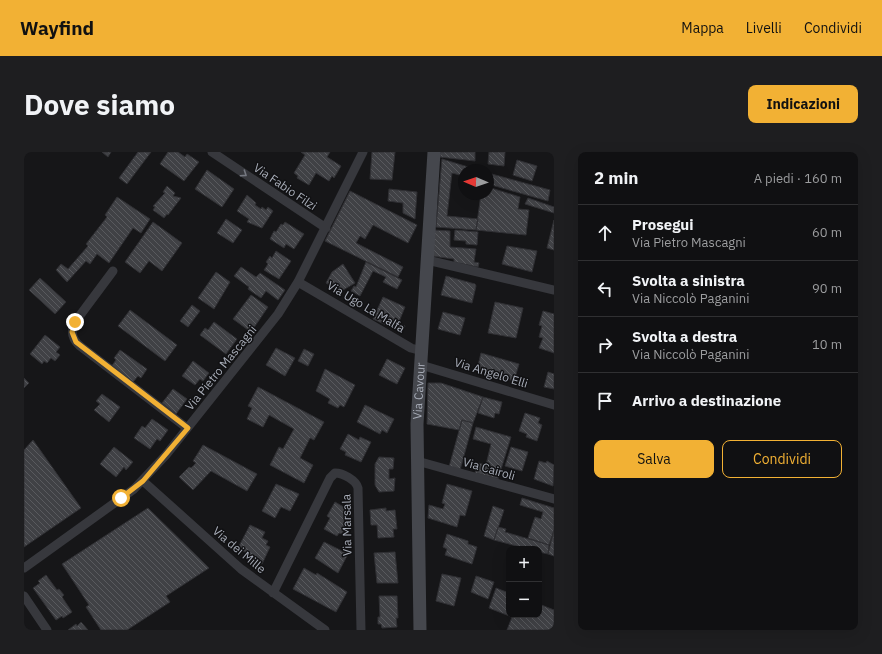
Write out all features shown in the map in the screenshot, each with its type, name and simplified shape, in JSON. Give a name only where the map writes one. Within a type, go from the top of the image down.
[{"type":"street","name":"Via Fabio Filzi","points":[[212,152],[326,228]]},
{"type":"street","name":"Via Pietro Mascagni","points":[[24,568],[143,481],[188,428],[263,334],[298,282],[363,152]]},
{"type":"street","name":"Via Cavour","points":[[420,630],[417,424],[434,152]]},
{"type":"street","points":[[427,260],[554,290]]},
{"type":"street","points":[[113,271],[75,322],[72,332],[73,338],[80,346],[188,428]]},
{"type":"street","name":"Via Ugo La Malfa","points":[[298,282],[411,348],[422,351]]},
{"type":"street","name":"Via Angelo Elli","points":[[421,365],[554,405]]},
{"type":"street","name":"Via Cairoli","points":[[417,461],[554,500]]},
{"type":"street","name":"Via Marsala","points":[[273,593],[330,478],[335,473],[339,473],[355,481],[358,488],[361,630]]},
{"type":"street","name":"Via dei Mille","points":[[143,481],[218,550],[273,593],[325,630]]},
{"type":"street","points":[[24,596],[47,630]]},
{"type":"building","points":[[102,152],[111,152],[108,157]]},
{"type":"building","points":[[138,152],[151,152],[127,184],[119,178]]},
{"type":"building","points":[[168,152],[178,152],[185,157],[187,154],[199,162],[184,181],[160,164]]},
{"type":"building","points":[[301,152],[330,152],[327,157],[341,166],[334,178],[332,176],[329,181],[316,173],[309,185],[297,178],[298,176],[294,173],[305,155]]},
{"type":"building","points":[[372,152],[395,152],[392,180],[370,179]]},
{"type":"building","points":[[440,152],[475,152],[475,161],[440,157]]},
{"type":"building","points":[[489,152],[505,152],[504,166],[488,164]]},
{"type":"building","points":[[442,159],[458,164],[458,174],[452,173],[447,216],[478,219],[476,230],[436,227]]},
{"type":"building","points":[[517,160],[537,166],[532,181],[513,175]]},
{"type":"building","points":[[207,170],[234,189],[222,207],[195,189]]},
{"type":"building","points":[[494,175],[550,190],[548,201],[494,186]]},
{"type":"building","points":[[167,186],[175,193],[173,196],[181,198],[164,218],[153,210],[155,207],[153,206],[165,193],[163,192]]},
{"type":"building","points":[[389,189],[417,192],[415,219],[403,213],[403,203],[388,201]]},
{"type":"building","points":[[494,189],[520,197],[518,209],[529,210],[526,235],[476,230],[480,200],[494,200]]},
{"type":"building","points":[[350,191],[417,225],[408,243],[373,225],[365,239],[360,236],[356,243],[403,267],[398,277],[325,241]]},
{"type":"building","points":[[247,195],[256,203],[255,205],[261,209],[262,207],[266,210],[268,207],[273,211],[262,228],[247,222],[249,219],[237,211]]},
{"type":"building","points":[[117,197],[150,219],[141,233],[133,228],[109,263],[97,254],[90,264],[86,261],[67,282],[56,270],[61,264],[68,269],[88,246],[86,244],[107,217],[105,215]]},
{"type":"building","points":[[528,198],[554,207],[554,213],[525,204]]},
{"type":"building","points":[[226,219],[242,230],[233,243],[217,233]]},
{"type":"building","points":[[554,220],[554,250],[547,248]]},
{"type":"building","points":[[153,222],[182,243],[162,271],[149,261],[140,273],[125,262]]},
{"type":"building","points":[[285,222],[304,234],[294,249],[286,244],[284,248],[270,239],[274,231],[276,232],[281,224],[283,225]]},
{"type":"building","points":[[434,230],[450,231],[450,247],[476,249],[474,262],[479,263],[478,267],[454,262],[454,259],[432,256]]},
{"type":"building","points":[[455,230],[478,232],[477,245],[466,244],[466,241],[454,240]]},
{"type":"building","points":[[507,246],[537,251],[532,272],[502,264]]},
{"type":"building","points":[[276,251],[291,261],[279,279],[264,270],[268,264],[266,262],[270,256],[272,258]]},
{"type":"building","points":[[366,262],[402,280],[397,289],[383,282],[386,277],[373,271],[360,296],[351,291],[354,286],[356,287]]},
{"type":"building","points":[[343,264],[355,283],[338,293],[335,288],[326,283],[332,272]]},
{"type":"building","points":[[241,267],[256,277],[260,273],[285,290],[278,300],[266,291],[261,298],[248,289],[249,287],[234,276]]},
{"type":"building","points":[[216,272],[230,282],[214,309],[198,298]]},
{"type":"building","points":[[446,276],[475,284],[476,286],[472,303],[441,295]]},
{"type":"building","points":[[40,278],[66,302],[55,314],[29,290]]},
{"type":"building","points":[[251,295],[268,307],[251,332],[233,319]]},
{"type":"building","points":[[383,297],[405,307],[398,324],[405,326],[402,332],[373,319]]},
{"type":"building","points":[[495,302],[523,308],[516,338],[488,333]]},
{"type":"building","points":[[192,305],[200,311],[188,327],[180,321]]},
{"type":"building","points":[[130,310],[177,345],[165,361],[118,326]]},
{"type":"building","points":[[543,311],[554,314],[554,353],[539,348],[543,338],[539,337],[542,326],[539,325]]},
{"type":"building","points":[[443,312],[465,318],[460,335],[438,329]]},
{"type":"building","points":[[214,322],[237,339],[226,354],[200,335],[205,328],[208,330]]},
{"type":"building","points":[[45,335],[60,347],[56,352],[60,355],[55,361],[51,358],[47,363],[44,361],[42,364],[30,354]]},
{"type":"building","points":[[276,348],[295,358],[285,376],[266,365]]},
{"type":"building","points":[[304,349],[314,354],[308,366],[298,361]]},
{"type":"building","points":[[120,350],[147,369],[141,378],[138,376],[133,382],[111,367],[116,360],[114,358]]},
{"type":"building","points":[[481,353],[519,364],[514,381],[477,370]]},
{"type":"building","points":[[387,359],[405,368],[397,384],[379,375]]},
{"type":"building","points":[[193,361],[209,373],[203,381],[200,379],[195,385],[182,376]]},
{"type":"building","points":[[325,369],[355,385],[344,407],[340,405],[338,408],[328,403],[330,399],[316,391]]},
{"type":"building","points":[[548,372],[554,374],[554,389],[544,387]]},
{"type":"building","points":[[24,378],[29,383],[24,388]]},
{"type":"building","points":[[428,383],[441,383],[483,397],[473,423],[462,420],[459,430],[427,424]]},
{"type":"building","points":[[258,387],[324,422],[314,440],[310,438],[300,458],[313,465],[304,483],[270,465],[279,447],[283,449],[294,429],[269,415],[263,427],[247,419],[252,408],[248,406]]},
{"type":"building","points":[[173,389],[187,399],[176,414],[162,403]]},
{"type":"building","points":[[102,394],[120,407],[109,422],[94,410],[100,404],[96,401]]},
{"type":"building","points":[[483,397],[502,402],[499,414],[495,413],[494,418],[478,413]]},
{"type":"building","points":[[365,405],[394,419],[387,433],[382,430],[380,434],[357,422]]},
{"type":"building","points":[[525,413],[540,418],[538,423],[542,425],[537,441],[526,437],[527,434],[519,431]]},
{"type":"building","points":[[152,419],[168,430],[160,441],[157,439],[150,449],[134,438],[142,426],[145,428]]},
{"type":"building","points":[[462,420],[473,423],[460,470],[449,467]]},
{"type":"building","points":[[476,427],[511,437],[498,479],[475,473],[478,463],[486,465],[491,444],[473,439]]},
{"type":"building","points":[[348,434],[359,440],[360,437],[371,442],[361,462],[345,455],[346,452],[340,449]]},
{"type":"building","points":[[33,440],[81,508],[24,547],[24,450]]},
{"type":"building","points":[[203,445],[257,474],[247,491],[211,471],[193,490],[179,477],[189,467],[191,468],[196,463],[193,461]]},
{"type":"building","points":[[114,447],[133,462],[126,470],[124,467],[116,477],[100,464]]},
{"type":"building","points":[[511,447],[528,452],[522,471],[505,466]]},
{"type":"building","points":[[379,457],[394,458],[393,469],[389,469],[389,479],[395,478],[394,491],[379,492],[375,485],[375,464]]},
{"type":"building","points":[[539,461],[546,463],[547,461],[554,465],[553,486],[534,479]]},
{"type":"building","points":[[276,484],[299,494],[290,511],[281,507],[275,518],[262,511]]},
{"type":"building","points":[[447,484],[472,491],[465,516],[460,515],[457,527],[428,518],[429,505],[443,509],[445,504],[442,503]]},
{"type":"building","points":[[522,498],[554,508],[554,530],[549,545],[528,538],[535,517],[541,519],[543,512],[520,505]]},
{"type":"building","points":[[335,502],[347,509],[344,513],[348,514],[344,521],[347,523],[342,534],[339,533],[337,536],[324,529],[330,518],[327,516]]},
{"type":"building","points":[[493,506],[504,510],[494,540],[484,536]]},
{"type":"building","points":[[148,508],[209,568],[166,596],[170,602],[127,630],[101,630],[86,607],[89,605],[62,564]]},
{"type":"building","points":[[386,508],[386,511],[395,510],[397,529],[393,529],[394,537],[378,538],[377,525],[371,525],[370,510]]},
{"type":"building","points":[[250,525],[265,532],[262,538],[268,541],[266,545],[270,547],[262,564],[249,557],[250,555],[238,548]]},
{"type":"building","points":[[498,527],[506,529],[505,532],[549,545],[548,554],[542,553],[542,546],[517,546],[494,540]]},
{"type":"building","points":[[554,530],[554,556],[548,554]]},
{"type":"building","points":[[447,534],[468,541],[468,544],[477,547],[472,564],[445,555],[447,549],[443,547]]},
{"type":"building","points":[[324,542],[348,554],[338,573],[315,558]]},
{"type":"building","points":[[395,552],[398,583],[377,583],[374,553]]},
{"type":"building","points":[[304,568],[316,575],[317,573],[347,592],[336,612],[293,589]]},
{"type":"building","points":[[442,574],[461,578],[454,606],[436,601]]},
{"type":"building","points":[[46,575],[57,590],[59,589],[64,595],[62,597],[72,612],[63,618],[62,616],[56,620],[33,588],[40,583],[38,581]]},
{"type":"building","points":[[476,576],[494,582],[488,599],[471,592]]},
{"type":"building","points":[[496,588],[506,592],[506,615],[489,608]]},
{"type":"building","points":[[379,596],[397,596],[397,627],[382,628],[381,624],[378,624],[378,617],[380,617]]},
{"type":"building","points":[[542,605],[554,610],[554,630],[507,630],[512,618],[542,618]]},
{"type":"building","points":[[81,622],[88,630],[68,630],[76,624],[77,626]]},
{"type":"route","points":[[75,322],[72,327],[73,338],[80,346],[188,428],[143,481],[121,498]]}]
